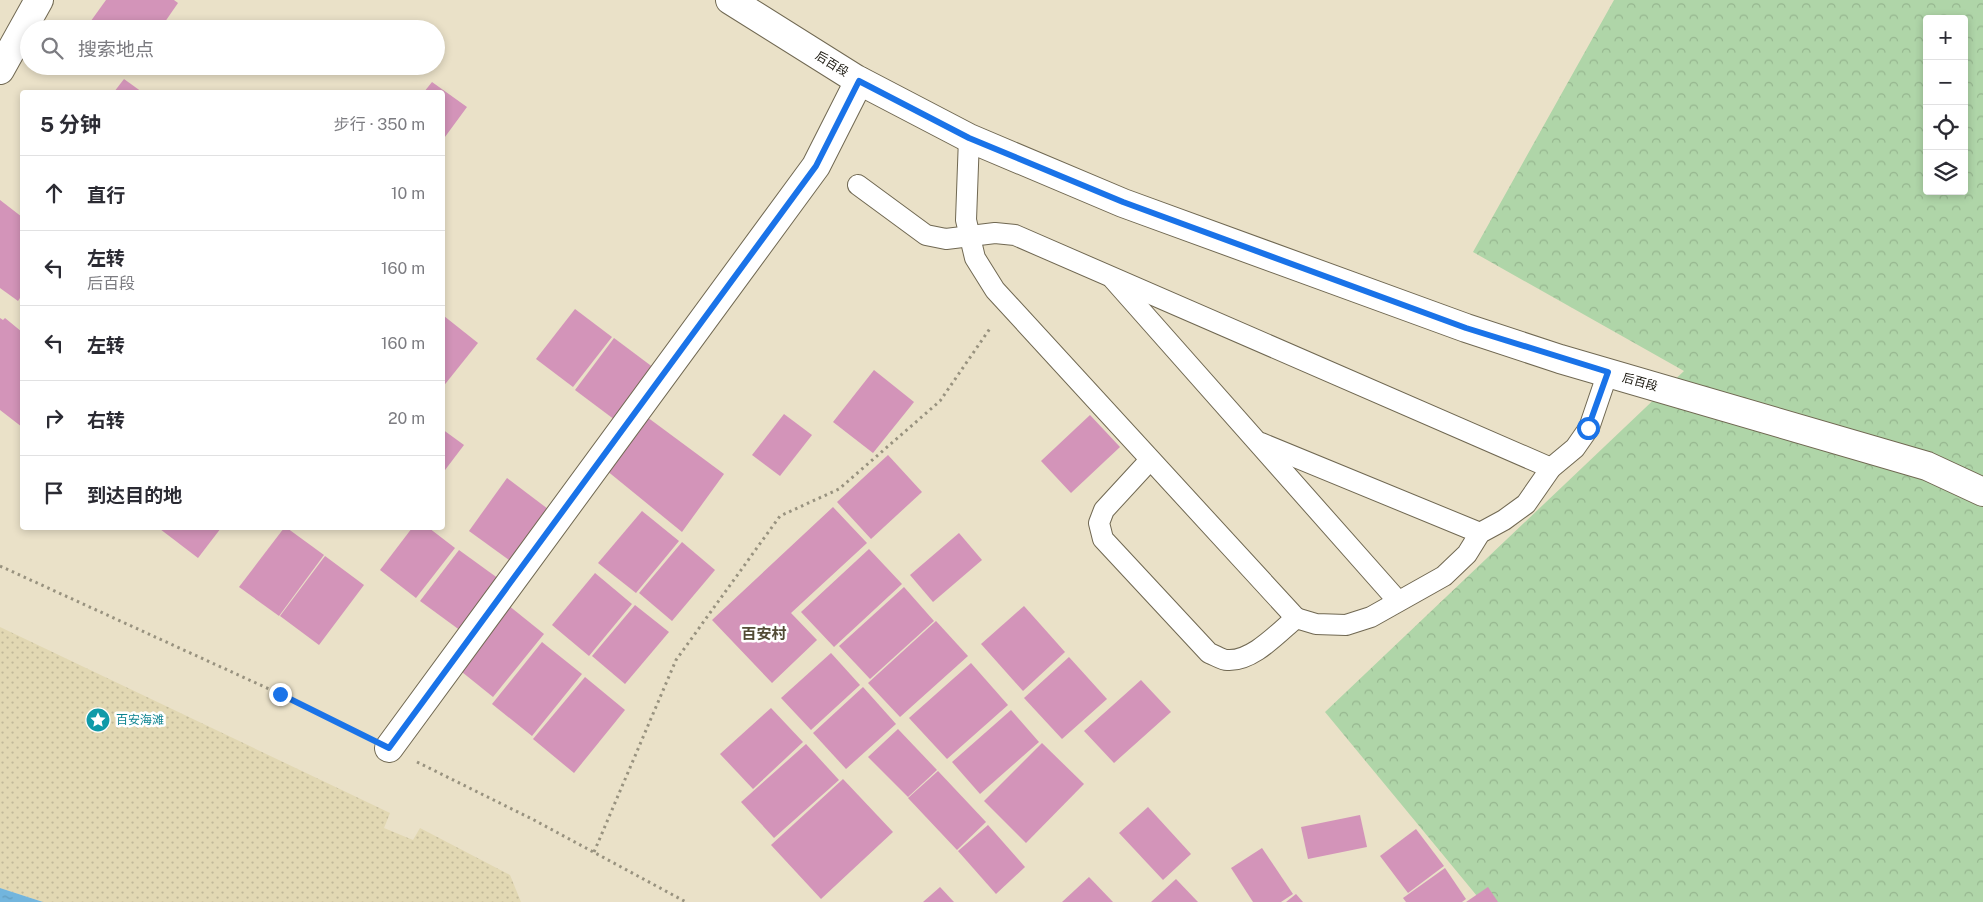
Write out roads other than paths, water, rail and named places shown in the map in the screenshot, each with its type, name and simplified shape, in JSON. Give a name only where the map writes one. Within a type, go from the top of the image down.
[{"type":"street","points":[[28,20],[39,0]]},
{"type":"street","name":"后百段","points":[[730,0],[859,81],[969,138],[1123,202],[1466,328],[1927,466],[1983,492]]},
{"type":"street","points":[[0,70],[20,34]]},
{"type":"street","points":[[389,748],[816,166],[859,81]]},
{"type":"lane","points":[[969,138],[966,220],[975,258],[994,290],[1296,618],[1316,624],[1346,625],[1371,617],[1444,576],[1467,554],[1480,534],[1526,504],[1551,468],[1575,448],[1588,428],[1608,372]]},
{"type":"lane","points":[[858,185],[926,235],[946,239],[994,233],[1015,235],[1109,274],[1551,468]]},
{"type":"lane","points":[[1109,274],[1398,601]]},
{"type":"lane","points":[[1257,442],[1480,534]]},
{"type":"lane","points":[[1150,460],[1104,510],[1099,523],[1103,539],[1209,653],[1227,660],[1242,658],[1260,649],[1296,618]]},
{"type":"water","points":[[0,888],[43,902],[0,902]]},
{"type":"place","name":"百安海滩","points":[[98,720]]},
{"type":"district","name":"百安村","points":[[764,634]]}]
